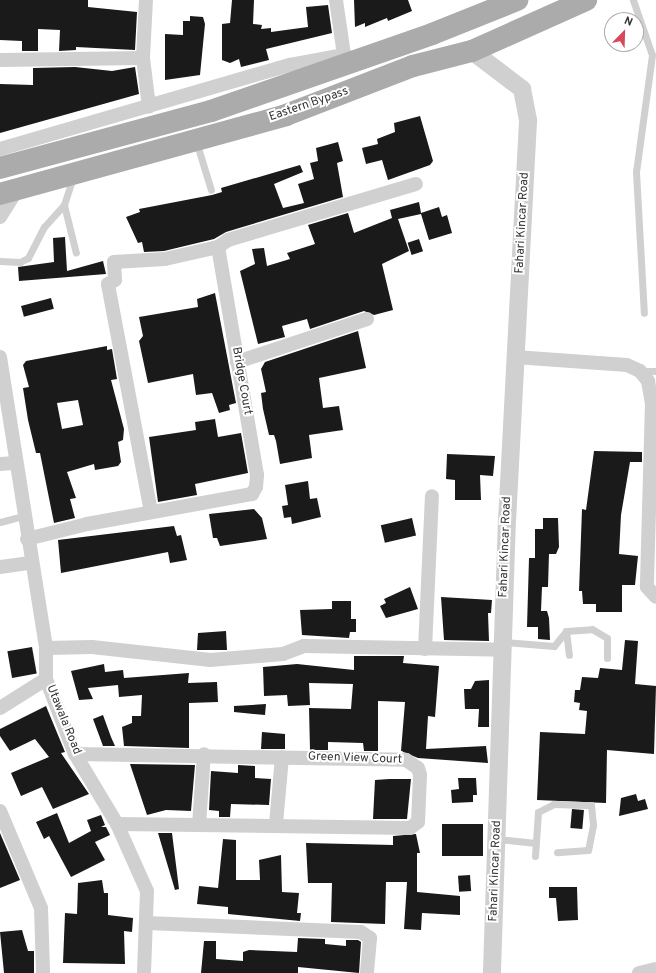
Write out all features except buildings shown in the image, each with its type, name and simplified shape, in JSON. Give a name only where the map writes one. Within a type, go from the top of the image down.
[{"type":"main road","name":"Eastern Bypass","points":[[9,191],[195,137],[286,115],[413,66],[472,51],[586,0]]},
{"type":"main road","points":[[0,168],[211,110],[350,58],[512,2],[517,30]]},
{"type":"street","points":[[146,0],[143,58],[149,107]]},
{"type":"street","points":[[0,149],[290,65],[350,58],[336,0]]},
{"type":"street","name":"Fahari Kincar Road","points":[[472,51],[522,89],[528,121],[515,357],[492,973]]},
{"type":"street","points":[[0,60],[143,58]]},
{"type":"street","points":[[202,91],[211,110]]},
{"type":"street","points":[[150,512],[108,284],[115,280],[114,262],[165,259],[218,247],[228,240],[416,184]]},
{"type":"street","points":[[0,217],[9,191]]},
{"type":"street","name":"Bridge Court","points":[[27,539],[150,512],[252,494],[256,487],[218,247]]},
{"type":"street","points":[[237,362],[367,319]]},
{"type":"street","name":"Utawala Road","points":[[0,357],[2,389],[16,463],[30,563],[46,648],[46,679],[75,754],[117,824],[147,891],[144,973]]},
{"type":"street","points":[[515,357],[627,365],[640,371],[648,381],[652,403],[647,587],[656,597]]},
{"type":"street","points":[[0,464],[16,463]]},
{"type":"street","points":[[425,649],[432,496]]},
{"type":"street","points":[[0,567],[30,563]]},
{"type":"street","points":[[46,648],[92,647],[210,660],[283,654],[304,646],[425,649],[504,646]]},
{"type":"street","points":[[0,708],[46,679]]},
{"type":"street","name":"Green View Court","points":[[75,754],[204,754],[413,763],[420,775],[418,822],[410,828],[276,824],[199,826],[117,824]]},
{"type":"street","points":[[199,826],[204,754]]},
{"type":"street","points":[[276,824],[282,757]]},
{"type":"street","points":[[0,811],[41,908],[43,973]]},
{"type":"street","points":[[147,923],[361,932],[370,938],[367,973]]},
{"type":"street","points":[[639,973],[656,969]]},
{"type":"lane","points":[[633,0],[652,55],[636,172],[644,313]]},
{"type":"lane","points":[[195,137],[211,190]]},
{"type":"lane","points":[[0,261],[20,262],[28,258],[44,227],[64,205],[73,172]]},
{"type":"lane","points":[[64,205],[76,253]]},
{"type":"lane","points":[[640,371],[656,371]]},
{"type":"lane","points":[[0,522],[24,516]]},
{"type":"lane","points":[[504,646],[554,646],[566,631],[592,629],[603,632],[607,638],[607,658]]},
{"type":"lane","points":[[566,631],[569,655]]},
{"type":"lane","points":[[535,856],[536,819],[542,808],[554,804],[591,805],[593,825],[588,850],[557,852]]},
{"type":"lane","points":[[497,839],[536,843]]}]
